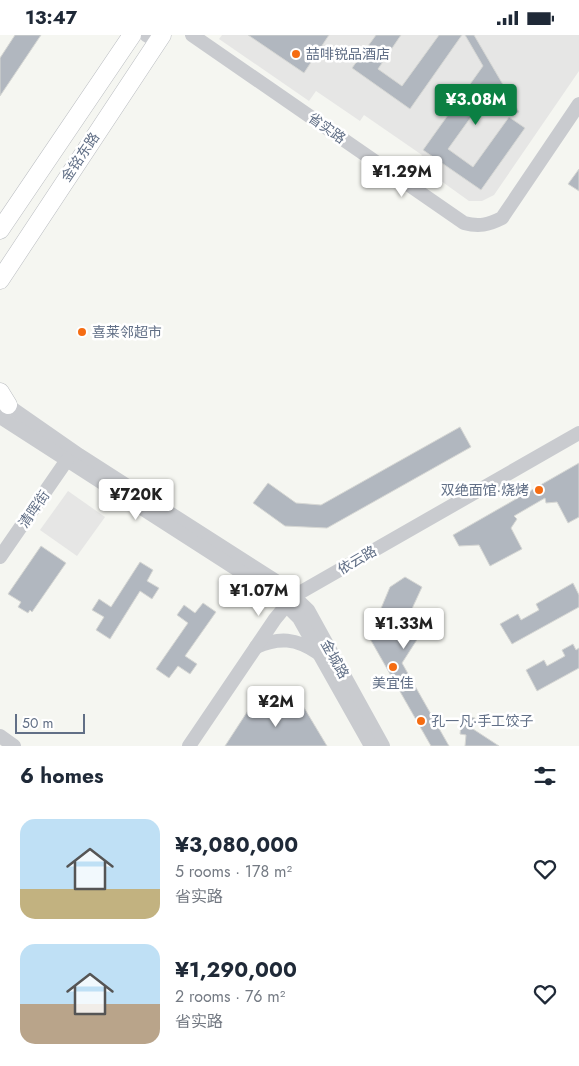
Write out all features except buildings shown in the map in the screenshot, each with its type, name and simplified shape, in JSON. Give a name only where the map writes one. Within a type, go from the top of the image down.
[{"type":"main road","name":"金铭东路","points":[[0,230],[132,35]]},
{"type":"main road","name":"金铭东路","points":[[1,277],[125,90],[155,37]]},
{"type":"main road","points":[[104,77],[125,90]]},
{"type":"street","name":"省实路","points":[[192,35],[464,223],[478,226],[491,224],[502,218],[579,104]]},
{"type":"street","name":"金城路","points":[[2,403],[67,460],[267,589],[308,610],[383,746]]},
{"type":"street","name":"金城路","points":[[2,403],[79,455],[282,585],[371,746]]},
{"type":"street","name":"依云路","points":[[189,746],[290,600],[579,433]]},
{"type":"street","name":"清晖街","points":[[0,557],[67,460]]},
{"type":"street","points":[[256,647],[270,641],[286,639],[306,645],[318,653]]},
{"type":"street","points":[[0,736],[14,746]]},
{"type":"shaded area","points":[[222,35],[579,35],[579,71],[494,195],[482,201],[469,201],[416,163],[422,155],[364,115],[360,121],[316,91],[309,101],[219,39]]},
{"type":"shaded area","points":[[68,491],[105,517],[77,556],[40,530]]},
{"type":"place","name":"喆啡锐品酒店","points":[[296,54]]},
{"type":"place","name":"喜莱邻超市","points":[[82,332]]},
{"type":"place","name":"双绝面馆·烧烤","points":[[539,490]]},
{"type":"place","name":"美宜佳","points":[[393,667]]},
{"type":"place","name":"孔一凡·手工饺子","points":[[421,721]]}]
